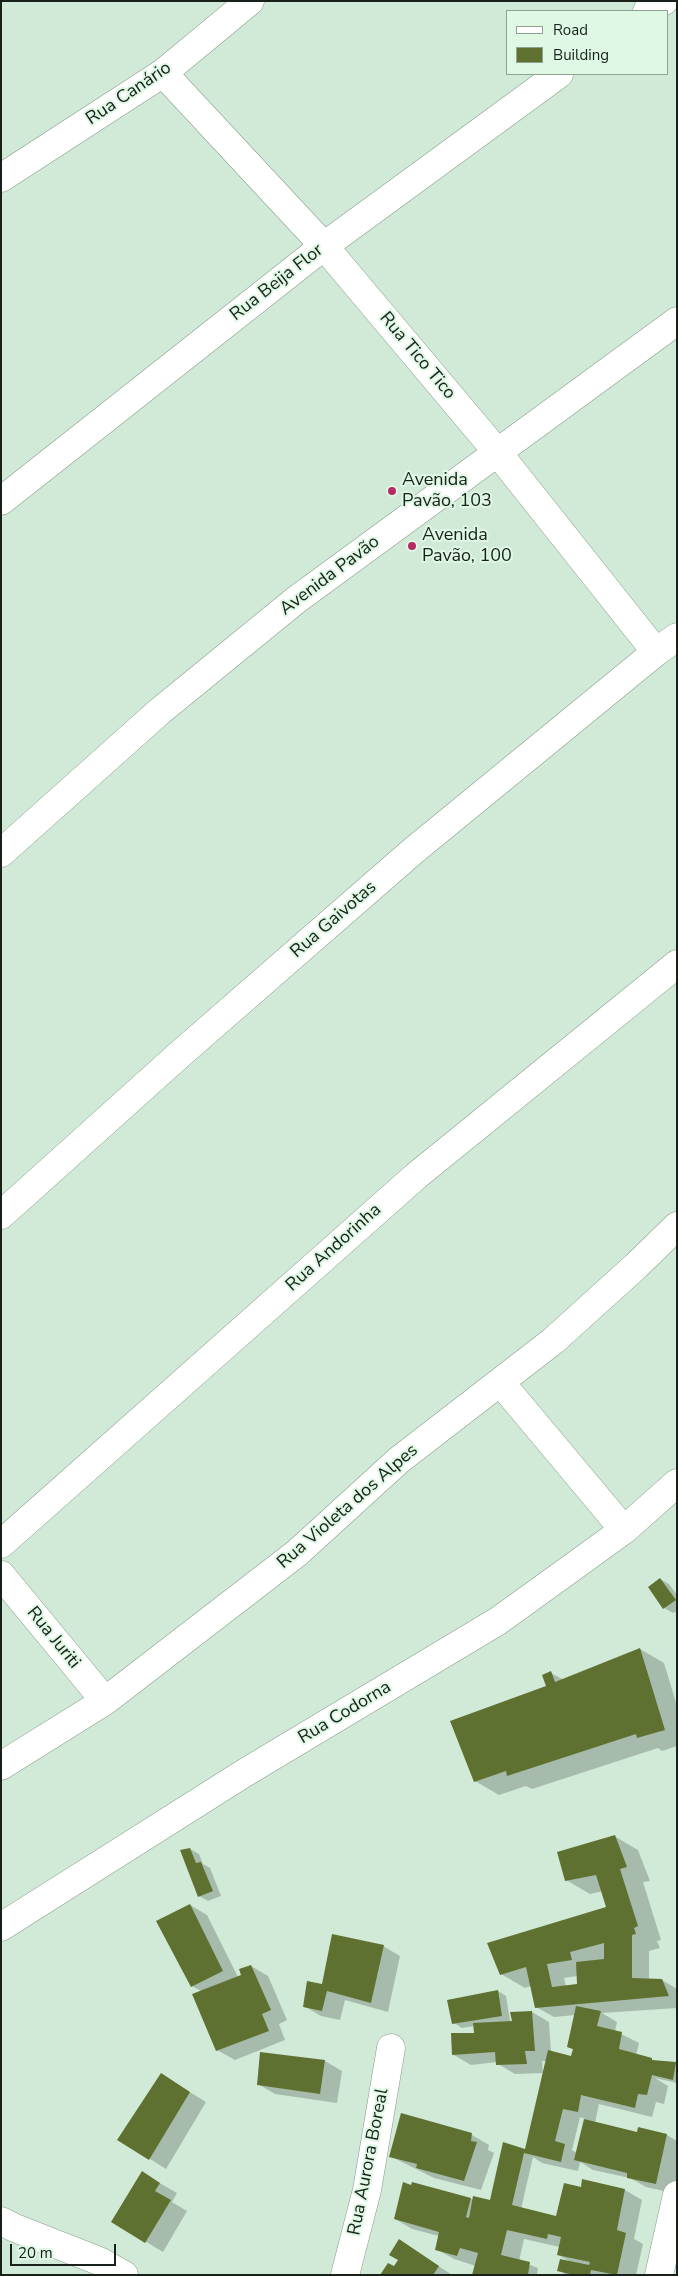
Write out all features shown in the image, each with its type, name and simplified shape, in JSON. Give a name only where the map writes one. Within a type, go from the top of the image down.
[{"type":"street","name":"Rua Canário","points":[[1,178],[163,73],[250,1]]},
{"type":"street","points":[[649,10],[664,1]]},
{"type":"street","name":"Rua Tico Tico","points":[[163,73],[324,246],[498,453],[666,645]]},
{"type":"street","name":"Rua Beija Flor","points":[[1,501],[324,246],[558,75]]},
{"type":"street","name":"Avenida Pavão","points":[[1,854],[160,711],[296,600],[677,321]]},
{"type":"street","name":"Rua Gaivotas","points":[[1,1215],[179,1055],[413,851],[666,645]]},
{"type":"street","name":"Rua Andorinha","points":[[1,1544],[416,1176],[677,964]]},
{"type":"street","name":"Rua Violeta dos Alpes","points":[[1,1766],[105,1701],[297,1553],[399,1460],[554,1341],[677,1226]]},
{"type":"street","points":[[501,1383],[624,1530]]},
{"type":"street","name":"Rua Codorna","points":[[1,1927],[246,1772],[498,1621],[624,1530],[677,1483]]},
{"type":"street","name":"Rua Juriti","points":[[1,1574],[105,1701]]},
{"type":"street","name":"Rua Aurora Boreal","points":[[345,2275],[367,2190],[391,2048]]},
{"type":"street","points":[[659,2275],[677,2195]]},
{"type":"street","points":[[1,2221],[91,2268],[124,2275]]},
{"type":"building","points":[[660,1578],[676,1600],[663,1609],[648,1587]]},
{"type":"building","points":[[640,1648],[665,1730],[637,1738],[636,1734],[507,1776],[506,1771],[474,1782],[450,1721],[546,1686],[542,1675],[551,1671],[555,1682]]},
{"type":"building","points":[[615,1835],[627,1867],[620,1869],[638,1926],[634,1928],[636,1934],[632,1935],[632,1978],[662,1979],[669,1996],[535,2008],[526,1967],[500,1975],[487,1943],[606,1907],[596,1875],[565,1881],[557,1852]],"holes":[[[604,1943],[604,1959],[576,1962],[577,1984],[552,1987],[547,1964],[572,1960],[570,1952]]]},
{"type":"building","points":[[190,1848],[196,1863],[201,1862],[213,1891],[198,1897],[180,1850]]},
{"type":"building","points":[[190,1904],[223,1971],[191,1987],[156,1921]]},
{"type":"building","points":[[332,1934],[384,1945],[371,2003],[327,1991],[322,2011],[303,2007],[307,1981],[322,1984]]},
{"type":"building","points":[[251,1965],[271,2010],[262,2014],[269,2031],[216,2051],[192,1994],[241,1975],[239,1969]]},
{"type":"building","points":[[498,1990],[502,2016],[452,2024],[447,2000]]},
{"type":"building","points":[[576,2006],[601,2011],[597,2026],[622,2032],[619,2049],[652,2058],[652,2060],[676,2062],[673,2080],[652,2075],[647,2095],[638,2094],[635,2108],[581,2095],[578,2112],[563,2109],[555,2141],[565,2144],[561,2162],[524,2153],[512,2205],[556,2216],[564,2183],[581,2187],[582,2179],[625,2189],[617,2230],[626,2233],[617,2275],[591,2270],[590,2275],[574,2275],[557,2271],[560,2259],[589,2265],[590,2262],[557,2255],[561,2237],[548,2234],[547,2239],[507,2230],[501,2255],[530,2262],[528,2275],[472,2275],[478,2253],[460,2248],[457,2256],[435,2250],[439,2232],[394,2219],[403,2182],[411,2185],[412,2182],[471,2198],[466,2217],[469,2218],[473,2196],[490,2200],[503,2142],[525,2149],[548,2050],[571,2056],[573,2049],[567,2047]]},
{"type":"building","points":[[532,2011],[535,2051],[525,2051],[527,2064],[496,2065],[495,2052],[452,2055],[451,2033],[474,2033],[473,2023],[512,2021],[510,2012]]},
{"type":"building","points":[[260,2052],[325,2060],[320,2094],[257,2085]]},
{"type":"building","points":[[161,2073],[190,2092],[149,2160],[117,2140]]},
{"type":"building","points":[[401,2113],[472,2133],[471,2141],[477,2142],[464,2181],[416,2168],[417,2164],[389,2157]]},
{"type":"building","points":[[584,2119],[637,2132],[638,2127],[667,2134],[656,2184],[627,2178],[627,2173],[574,2160]]},
{"type":"building","points":[[142,2171],[160,2183],[155,2191],[171,2200],[145,2243],[111,2222]]},
{"type":"building","points":[[399,2239],[439,2266],[433,2275],[380,2275],[388,2263],[394,2266],[398,2260],[389,2255]]},
{"type":"place","name":"Avenida Pavão, 103","points":[[392,491]]},
{"type":"place","name":"Avenida Pavão, 100","points":[[412,546]]}]
